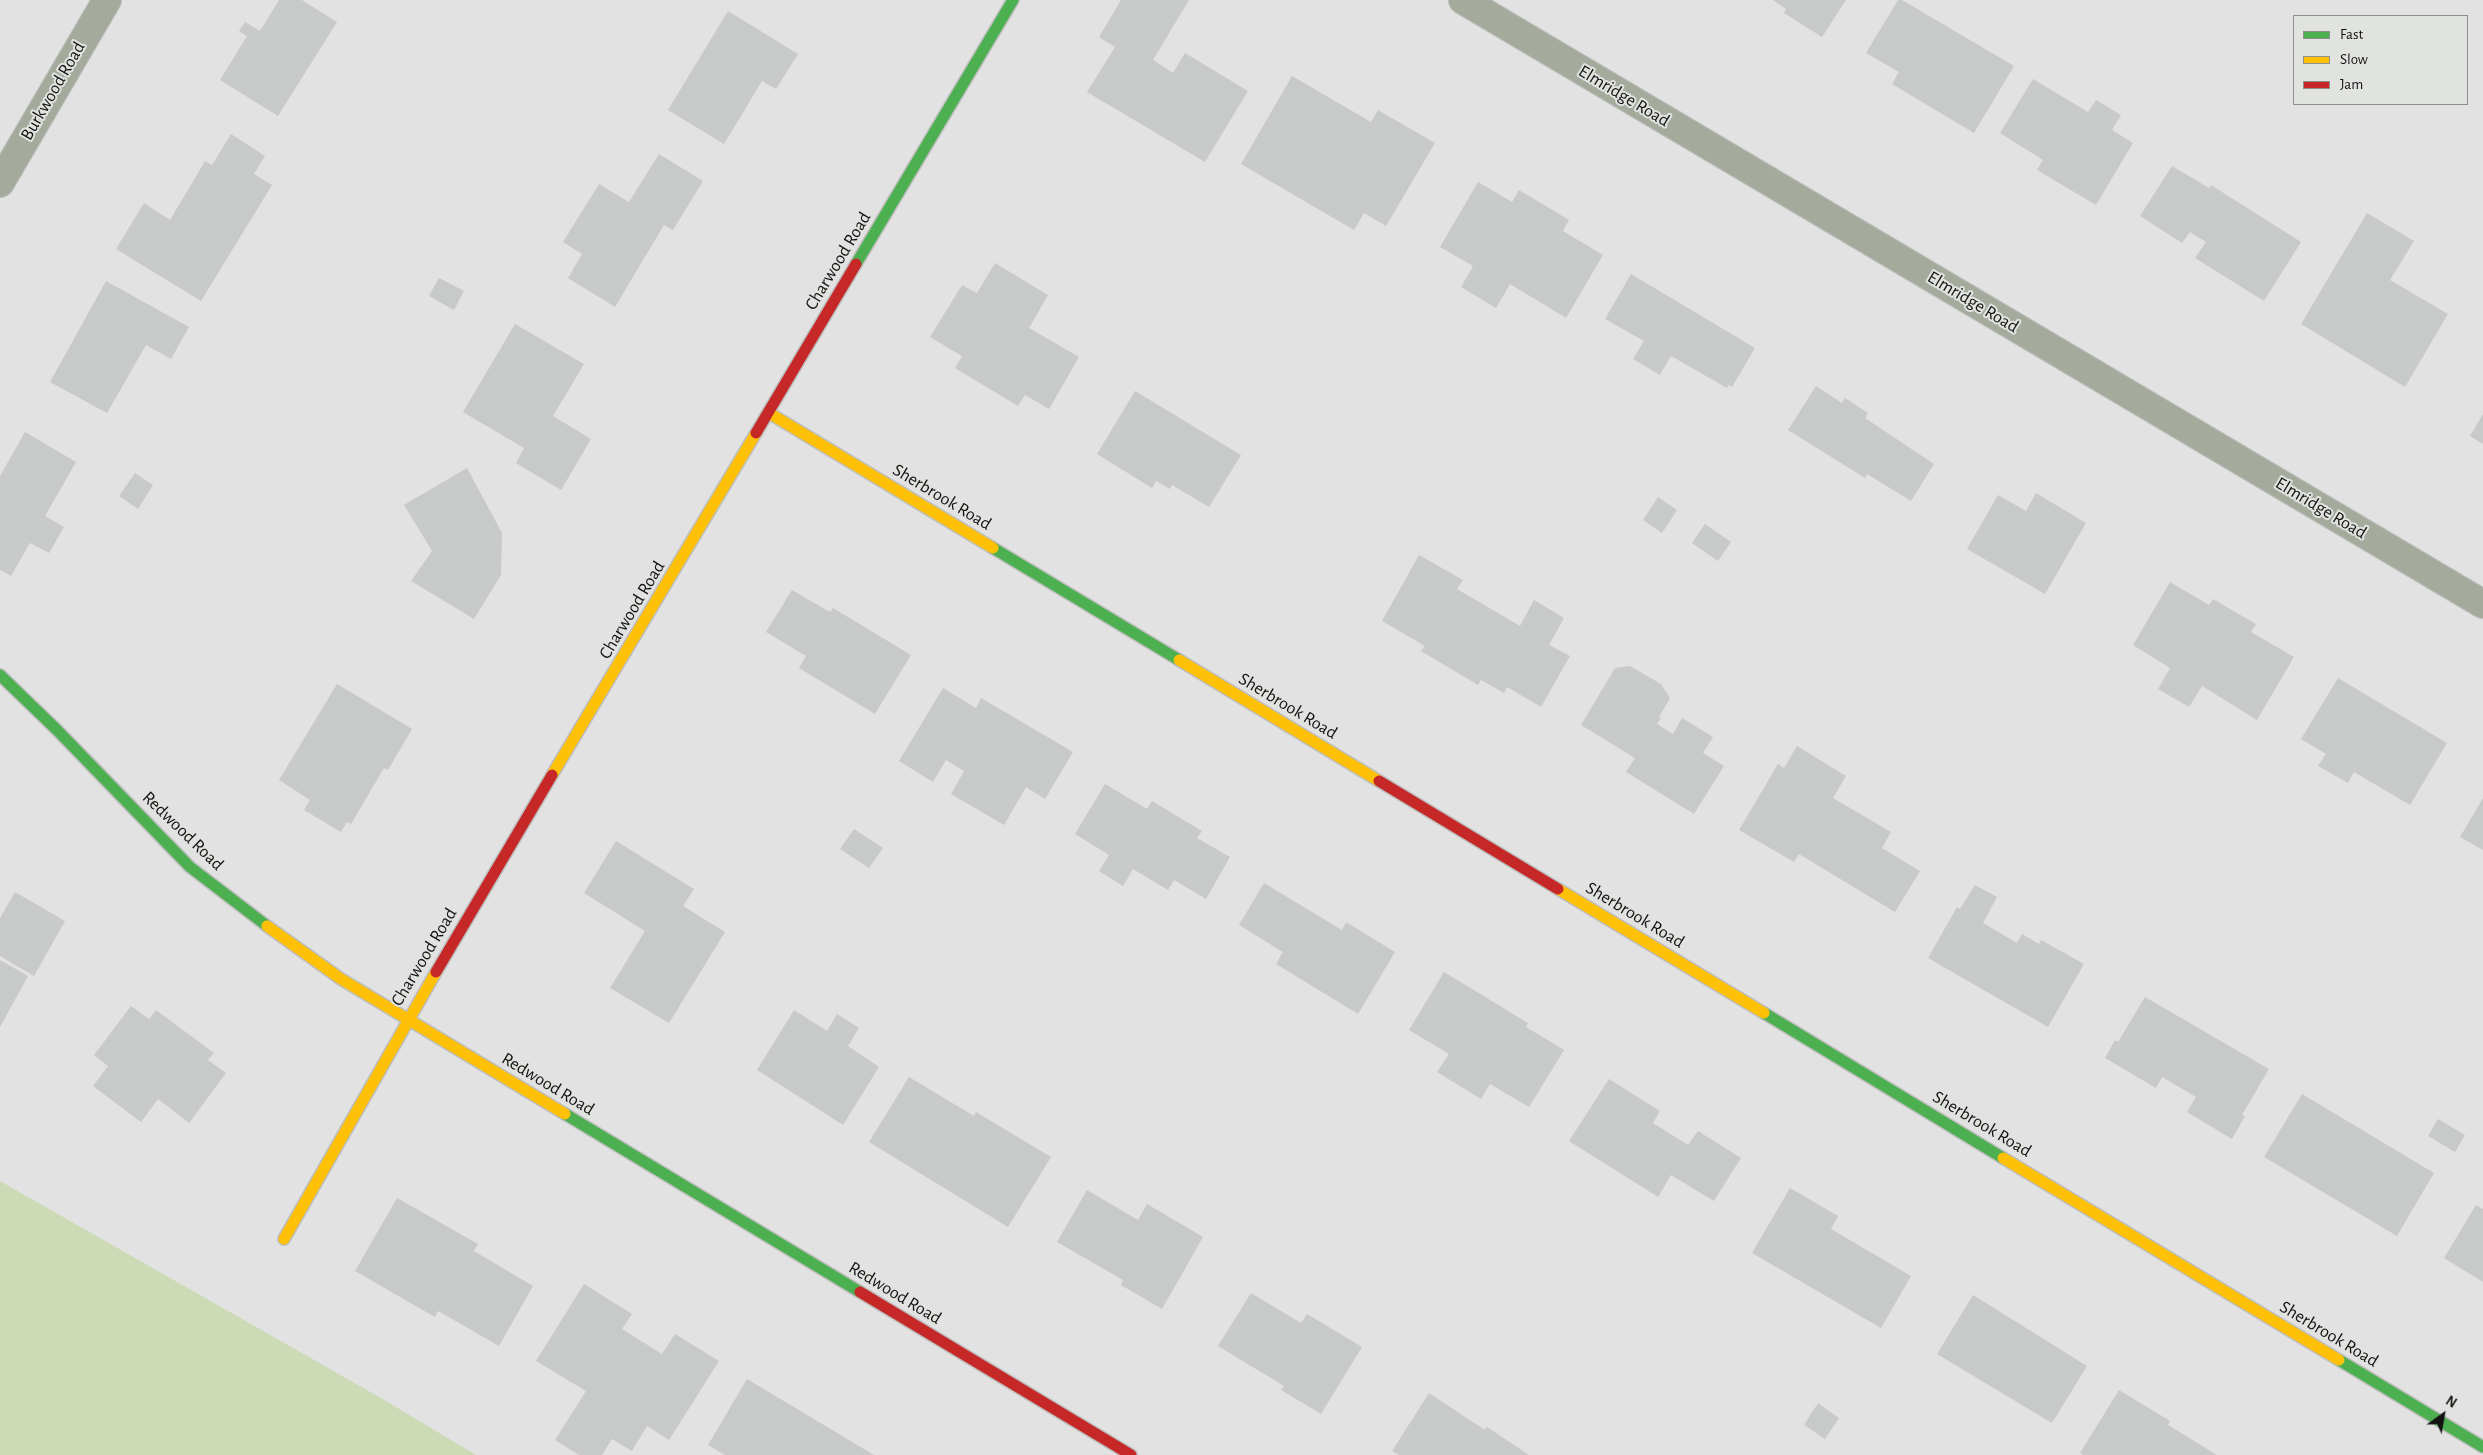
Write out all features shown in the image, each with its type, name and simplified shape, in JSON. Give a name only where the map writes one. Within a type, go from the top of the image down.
[{"type":"street","name":"Burkwood Road","points":[[0,183],[107,0]]},
{"type":"street","name":"Charwood Road","points":[[284,1239],[407,1020],[1013,0]]},
{"type":"street","name":"Elmridge Road","points":[[1463,0],[2483,604]]},
{"type":"street","name":"Sherbrook Road","points":[[769,413],[2483,1447]]},
{"type":"street","name":"Redwood Road","points":[[0,675],[57,730],[190,867],[341,979],[1130,1455]]},
{"type":"green space","points":[[0,1181],[386,1401],[476,1455],[0,1455]]},
{"type":"building","points":[[279,0],[302,0],[337,22],[278,116],[220,80],[247,36],[239,31],[245,22],[260,31]]},
{"type":"building","points":[[1121,0],[1189,0],[1153,60],[1173,73],[1185,53],[1248,91],[1205,162],[1087,92],[1115,47],[1099,37]]},
{"type":"building","points":[[1773,0],[1846,0],[1822,37],[1784,13],[1786,9]]},
{"type":"building","points":[[1898,0],[1902,0],[2014,66],[1974,133],[1892,84],[1899,72],[1866,53]]},
{"type":"building","points":[[728,11],[798,54],[776,89],[762,81],[724,144],[668,110]]},
{"type":"building","points":[[1292,76],[1371,122],[1378,110],[1435,143],[1386,226],[1364,213],[1354,230],[1241,164]]},
{"type":"building","points":[[2033,79],[2088,112],[2096,100],[2121,115],[2112,130],[2133,143],[2096,205],[2037,170],[2043,160],[2000,133]]},
{"type":"building","points":[[231,134],[265,156],[254,174],[272,185],[201,301],[116,249],[144,203],[170,220],[205,161],[212,165]]},
{"type":"building","points":[[659,154],[703,181],[673,230],[664,225],[615,307],[568,278],[582,254],[563,242],[599,184],[629,202]]},
{"type":"building","points":[[2172,166],[2209,188],[2211,185],[2301,242],[2264,301],[2195,258],[2206,242],[2190,232],[2182,243],[2140,216]]},
{"type":"building","points":[[1478,182],[1512,202],[1519,190],[1569,220],[1563,231],[1603,255],[1566,318],[1510,284],[1496,308],[1461,287],[1473,266],[1440,247]]},
{"type":"building","points":[[2367,213],[2414,241],[2390,280],[2448,314],[2405,387],[2301,324]]},
{"type":"building","points":[[995,263],[1048,295],[1029,328],[1079,357],[1049,409],[1025,395],[1018,406],[955,368],[962,356],[930,337],[962,285],[977,293]]},
{"type":"building","points":[[1631,274],[1755,348],[1732,387],[1728,385],[1727,388],[1671,356],[1660,375],[1633,359],[1644,341],[1605,319]]},
{"type":"building","points":[[439,278],[464,291],[454,310],[429,296]]},
{"type":"building","points":[[106,281],[189,327],[171,359],[146,345],[107,413],[50,382]]},
{"type":"building","points":[[515,324],[584,364],[553,416],[591,439],[561,490],[516,463],[524,448],[463,412]]},
{"type":"building","points":[[1816,386],[1842,403],[1845,398],[1868,413],[1865,418],[1934,464],[1911,501],[1867,474],[1865,478],[1788,430]]},
{"type":"building","points":[[1135,391],[1241,455],[1209,507],[1172,485],[1170,489],[1156,481],[1152,488],[1097,454]]},
{"type":"building","points":[[2483,414],[2483,444],[2470,436]]},
{"type":"building","points":[[25,432],[76,462],[45,516],[64,527],[49,553],[30,543],[11,576],[0,570],[0,476]]},
{"type":"building","points":[[467,468],[502,533],[501,575],[474,619],[411,581],[432,551],[404,505]]},
{"type":"building","points":[[135,473],[153,485],[138,509],[119,496]]},
{"type":"building","points":[[2036,493],[2086,523],[2045,594],[1967,549],[1998,495],[2026,511]]},
{"type":"building","points":[[1658,497],[1677,510],[1662,533],[1643,520]]},
{"type":"building","points":[[1705,524],[1731,542],[1718,561],[1692,543]]},
{"type":"building","points":[[1419,555],[1463,580],[1457,589],[1520,626],[1534,600],[1564,618],[1549,645],[1570,656],[1541,707],[1507,687],[1504,693],[1481,680],[1478,685],[1421,651],[1425,646],[1382,621]]},
{"type":"building","points":[[2170,582],[2209,605],[2213,599],[2256,624],[2251,632],[2294,657],[2257,720],[2202,686],[2189,707],[2158,689],[2170,668],[2133,645]]},
{"type":"building","points":[[792,590],[830,612],[833,608],[911,655],[875,714],[799,668],[806,656],[766,632]]},
{"type":"building","points":[[1630,666],[1661,684],[1670,698],[1657,724],[1673,734],[1682,718],[1713,737],[1703,753],[1724,766],[1694,814],[1626,772],[1635,758],[1581,725],[1615,668]]},
{"type":"building","points":[[2338,678],[2447,743],[2410,805],[2354,772],[2348,783],[2318,766],[2326,754],[2301,739]]},
{"type":"building","points":[[337,684],[412,729],[388,770],[384,768],[351,824],[347,822],[341,832],[304,810],[310,800],[279,780]]},
{"type":"building","points":[[943,688],[976,708],[981,698],[1073,752],[1045,799],[1026,787],[1004,825],[951,794],[964,771],[946,760],[933,782],[899,761]]},
{"type":"building","points":[[1797,746],[1846,776],[1833,798],[1891,832],[1882,848],[1920,871],[1895,912],[1799,854],[1794,862],[1739,830],[1778,764],[1784,768]]},
{"type":"building","points":[[1105,784],[1147,809],[1152,801],[1202,831],[1197,838],[1230,857],[1206,899],[1174,880],[1168,890],[1133,869],[1123,886],[1099,871],[1109,855],[1075,834]]},
{"type":"building","points":[[2483,798],[2483,850],[2460,837]]},
{"type":"building","points":[[854,829],[883,848],[869,868],[840,849]]},
{"type":"building","points":[[616,841],[694,889],[683,906],[725,932],[669,1023],[610,988],[645,931],[584,893]]},
{"type":"building","points":[[1264,883],[1342,930],[1346,922],[1395,952],[1358,1014],[1276,964],[1283,952],[1239,925]]},
{"type":"building","points":[[1975,885],[1997,897],[1983,923],[2017,943],[2022,934],[2039,944],[2041,940],[2084,964],[2048,1027],[1928,958],[1957,907],[1960,909]]},
{"type":"building","points":[[15,892],[65,921],[34,976],[0,956],[0,918]]},
{"type":"building","points":[[0,960],[28,976],[0,1027]]},
{"type":"building","points":[[1444,972],[1528,1023],[1526,1027],[1564,1050],[1529,1107],[1490,1084],[1481,1099],[1437,1072],[1449,1054],[1409,1030]]},
{"type":"building","points":[[2145,997],[2269,1069],[2242,1115],[2245,1116],[2232,1139],[2187,1112],[2196,1097],[2162,1077],[2156,1088],[2105,1058],[2115,1040],[2118,1042]]},
{"type":"building","points":[[131,1006],[149,1019],[156,1010],[214,1053],[208,1060],[226,1073],[189,1123],[158,1099],[141,1122],[93,1086],[108,1066],[94,1055]]},
{"type":"building","points":[[794,1010],[827,1031],[837,1014],[859,1028],[848,1046],[879,1067],[843,1125],[757,1070]]},
{"type":"building","points":[[909,1077],[974,1116],[976,1112],[1051,1157],[1008,1227],[869,1142]]},
{"type":"building","points":[[1609,1079],[1660,1111],[1653,1123],[1688,1145],[1698,1131],[1741,1158],[1714,1201],[1671,1175],[1658,1197],[1569,1141]]},
{"type":"building","points":[[2302,1094],[2434,1173],[2397,1236],[2264,1157]]},
{"type":"building","points":[[2438,1119],[2465,1135],[2455,1152],[2428,1136]]},
{"type":"building","points":[[1790,1188],[1838,1216],[1831,1229],[1911,1276],[1881,1328],[1752,1253]]},
{"type":"building","points":[[1087,1190],[1138,1220],[1147,1204],[1203,1237],[1162,1309],[1121,1285],[1123,1280],[1057,1242]]},
{"type":"building","points":[[397,1198],[478,1244],[474,1251],[533,1286],[499,1346],[438,1311],[435,1317],[355,1271]]},
{"type":"building","points":[[2476,1205],[2483,1209],[2483,1282],[2444,1258]]},
{"type":"building","points":[[584,1284],[632,1314],[622,1329],[662,1354],[675,1334],[719,1361],[669,1440],[647,1426],[632,1451],[612,1439],[602,1455],[579,1455],[555,1440],[586,1391],[536,1361]]},
{"type":"building","points":[[1251,1293],[1301,1323],[1307,1314],[1362,1347],[1321,1414],[1281,1390],[1284,1386],[1218,1346]]},
{"type":"building","points":[[1973,1295],[2087,1366],[2052,1423],[1937,1354]]},
{"type":"building","points":[[747,1379],[874,1455],[725,1455],[708,1445]]},
{"type":"building","points":[[2119,1390],[2170,1421],[2168,1425],[2217,1455],[2083,1455],[2080,1453]]},
{"type":"building","points":[[1429,1393],[1485,1430],[1487,1427],[1529,1455],[1399,1455],[1392,1451]]},
{"type":"building","points":[[1818,1403],[1839,1418],[1825,1439],[1804,1425]]},
{"type":"traffic: fast","points":[[856,264],[1013,0]]},
{"type":"traffic: fast","points":[[993,548],[1179,660]]},
{"type":"traffic: fast","points":[[0,675],[57,730],[190,867],[267,926]]},
{"type":"traffic: fast","points":[[1764,1013],[2003,1158]]},
{"type":"traffic: fast","points":[[565,1114],[860,1292]]},
{"type":"traffic: fast","points":[[2339,1360],[2483,1447]]},
{"type":"traffic: slow","points":[[769,413],[993,548]]},
{"type":"traffic: slow","points":[[552,775],[756,433]]},
{"type":"traffic: slow","points":[[1179,660],[1379,781]]},
{"type":"traffic: slow","points":[[1558,889],[1764,1013]]},
{"type":"traffic: slow","points":[[267,926],[341,979],[565,1114]]},
{"type":"traffic: slow","points":[[284,1239],[436,972]]},
{"type":"traffic: slow","points":[[2003,1158],[2339,1360]]},
{"type":"traffic: jam","points":[[756,433],[856,264]]},
{"type":"traffic: jam","points":[[436,972],[552,775]]},
{"type":"traffic: jam","points":[[1379,781],[1558,889]]},
{"type":"traffic: jam","points":[[860,1292],[1131,1455]]}]
